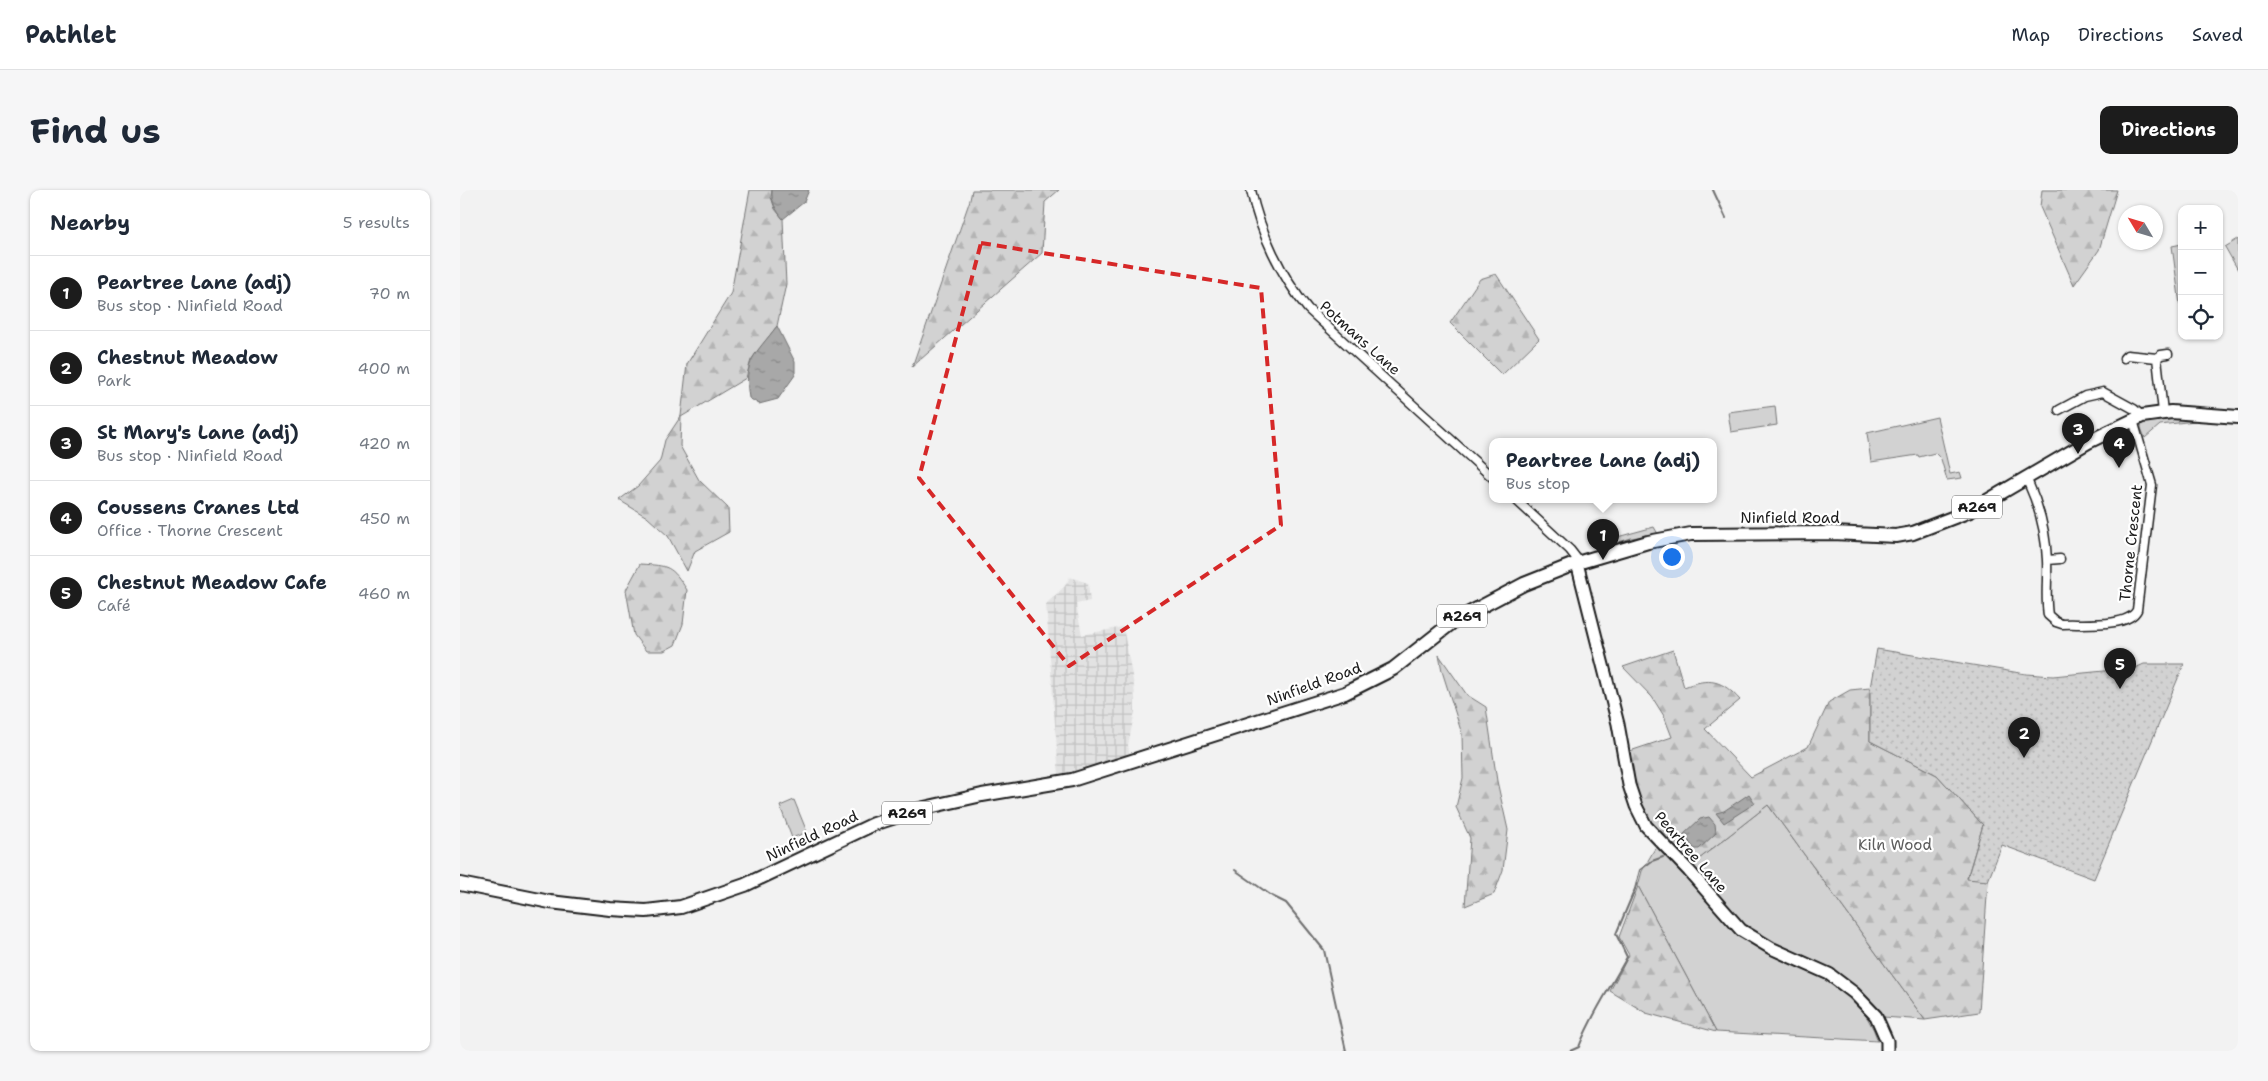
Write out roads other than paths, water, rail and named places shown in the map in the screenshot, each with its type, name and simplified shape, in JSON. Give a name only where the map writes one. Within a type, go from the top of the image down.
[{"type":"main road","name":"Ninfield Road","points":[[460,884],[550,902],[610,909],[646,911],[690,904],[745,885],[874,824],[920,809],[982,795],[1072,780],[1345,693],[1393,669],[1454,621],[1524,584],[1577,563],[1648,542],[1691,534],[1825,533],[1896,536],[1919,532],[1970,511],[2088,442],[2138,418],[2163,412],[2238,417]]},
{"type":"street","name":"Potmans Lane","points":[[1251,190],[1267,236],[1286,278],[1308,309],[1489,474]]},
{"type":"street","points":[[2124,358],[2127,355],[2141,355],[2157,358],[2168,354]]},
{"type":"street","points":[[2157,358],[2163,412]]},
{"type":"street","points":[[2103,392],[2105,382]]},
{"type":"street","points":[[2059,410],[2085,396],[2103,392],[2138,418]]},
{"type":"street","name":"Thorne Crescent","points":[[2028,482],[2038,508],[2048,560],[2048,615],[2056,622],[2062,624],[2119,622],[2135,615],[2152,485],[2138,418]]},
{"type":"street","points":[[1520,503],[1570,550],[1577,559],[1577,563]]},
{"type":"street","points":[[2048,560],[2060,559]]},
{"type":"street","name":"Peartree Lane","points":[[1577,563],[1618,724],[1629,785],[1636,806],[1646,826],[1741,930],[1770,948],[1829,974],[1854,993],[1876,1016],[1887,1041],[1887,1051]]},
{"type":"water","points":[[772,190],[809,190],[804,202],[783,219],[774,206]]},
{"type":"water","points":[[777,326],[795,362],[795,375],[778,399],[759,404],[749,398],[749,366],[752,359]]},
{"type":"water","points":[[1749,794],[1755,803],[1724,823],[1716,813],[1724,811]]},
{"type":"water","points":[[1709,817],[1715,824],[1716,833],[1699,849],[1695,849],[1683,835],[1700,819]]},
{"type":"waterway","points":[[1713,190],[1726,218]]},
{"type":"waterway","points":[[1681,849],[1689,842]]},
{"type":"waterway","points":[[1570,1051],[1579,1047],[1595,1012],[1627,957],[1616,934],[1635,889],[1640,870],[1652,861],[1663,857]]},
{"type":"waterway","points":[[1235,870],[1272,896],[1286,903],[1324,950],[1346,1051]]},
{"type":"place","name":"St Mary's Lane (adj)","points":[[2078,454]]},
{"type":"place","name":"Coussens Cranes Ltd","points":[[2119,468]]},
{"type":"place","name":"Peartree Lane (adj)","points":[[1603,560]]},
{"type":"place","name":"Chestnut Meadow Cafe","points":[[2120,689]]},
{"type":"place","name":"Chestnut Meadow","points":[[2024,758]]},
{"type":"park label","name":"Kiln Wood","points":[[1895,845]]}]
